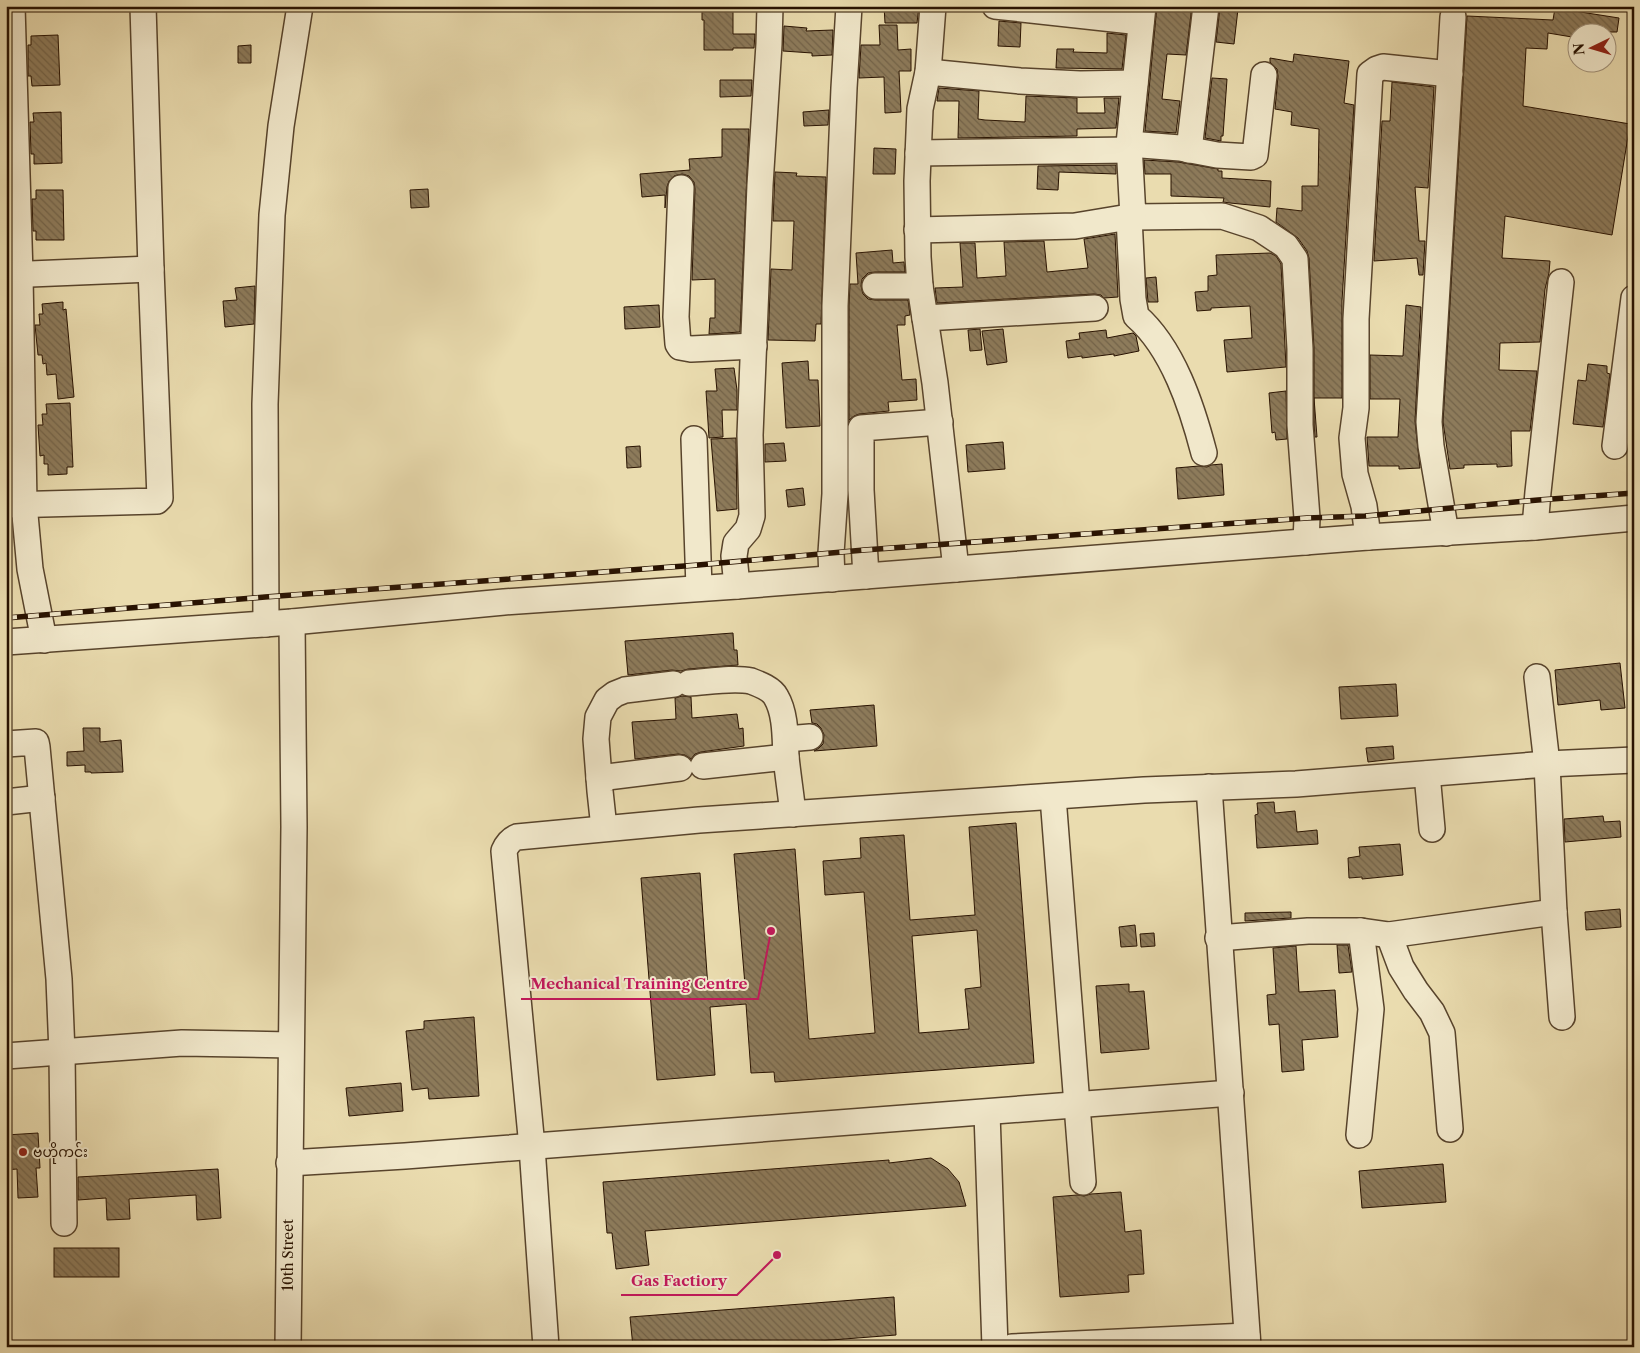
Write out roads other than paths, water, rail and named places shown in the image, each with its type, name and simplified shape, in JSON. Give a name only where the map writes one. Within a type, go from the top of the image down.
[{"type":"street","points":[[12,6],[15,504],[44,640]]},
{"type":"street","points":[[15,504],[157,501],[160,498],[143,6]]},
{"type":"street","points":[[266,624],[264,404],[269,315],[270,238],[281,126],[300,6]]},
{"type":"street","points":[[737,586],[734,556],[736,543],[748,529],[752,516],[750,435],[760,185],[770,6]]},
{"type":"street","points":[[832,579],[831,553],[835,494],[835,306],[849,6]]},
{"type":"street","points":[[933,6],[928,72],[920,109],[918,152],[920,286],[940,422],[956,569]]},
{"type":"street","points":[[995,6],[1142,14],[1130,147],[1133,299],[1136,316],[1155,337],[1186,392],[1204,453]]},
{"type":"street","points":[[1189,150],[1206,6]]},
{"type":"street","points":[[1446,533],[1431,446],[1429,422],[1453,17]]},
{"type":"street","points":[[1368,537],[1364,506],[1355,474],[1352,438],[1356,408],[1356,319],[1370,74],[1383,67],[1450,74]]},
{"type":"street","points":[[928,72],[1070,83],[1135,83]]},
{"type":"street","points":[[918,152],[1130,147],[1189,150],[1246,158],[1255,155],[1264,75]]},
{"type":"street","points":[[681,188],[676,317],[678,344],[680,347],[691,349],[754,346]]},
{"type":"street","points":[[918,230],[1075,226],[1131,217],[1222,216],[1260,228],[1286,246],[1295,259],[1300,331],[1300,425],[1307,518],[1306,542]]},
{"type":"street","points":[[13,275],[151,269]]},
{"type":"street","points":[[1535,527],[1561,282]]},
{"type":"street","points":[[875,286],[920,286]]},
{"type":"street","points":[[1615,446],[1617,417],[1634,298]]},
{"type":"street","points":[[925,318],[1096,308]]},
{"type":"street","points":[[835,429],[940,422]]},
{"type":"street","points":[[861,428],[861,490],[866,576]]},
{"type":"street","points":[[694,439],[698,588]]},
{"type":"street","points":[[6,642],[292,622],[504,602],[832,579],[1368,537],[1535,527],[1634,518]]},
{"type":"street","name":"10th Street","points":[[288,1347],[294,827],[292,622]]},
{"type":"street","points":[[1538,677],[1547,764],[1554,912],[1562,1017]]},
{"type":"street","points":[[604,828],[596,739],[598,718],[608,700],[614,694],[625,690],[682,684],[744,680],[750,681],[776,695],[794,744],[793,814]]},
{"type":"street","points":[[6,744],[36,742],[58,970],[62,1053],[64,1223]]},
{"type":"street","points":[[599,778],[692,767],[794,744]]},
{"type":"street","points":[[546,1347],[532,1147],[504,851],[509,842],[517,837],[604,828],[793,814],[1209,787],[1296,784],[1547,764],[1634,760]]},
{"type":"street","points":[[1427,774],[1432,829]]},
{"type":"street","points":[[1012,1347],[1247,1342],[1209,787]]},
{"type":"street","points":[[1053,797],[1083,1182]]},
{"type":"street","points":[[6,802],[42,798]]},
{"type":"street","points":[[1218,938],[1308,931],[1361,931],[1389,935],[1554,912]]},
{"type":"street","points":[[1359,1134],[1371,1009],[1361,931]]},
{"type":"street","points":[[1389,935],[1401,967],[1432,1012],[1442,1033],[1450,1129]]},
{"type":"street","points":[[6,1056],[182,1043],[291,1045]]},
{"type":"street","points":[[289,1163],[532,1147],[1231,1093]]},
{"type":"street","points":[[987,1113],[995,1347]]},
{"type":"railway","points":[[6,618],[698,565],[864,550],[1307,518],[1365,516],[1634,493]]},
{"type":"place","name":"Mechanical Training Centre","points":[[771,931]]},
{"type":"place","name":"ဗဟိုကင်း","points":[[23,1152]]},
{"type":"place","name":"Gas Factiory","points":[[777,1255]]}]
